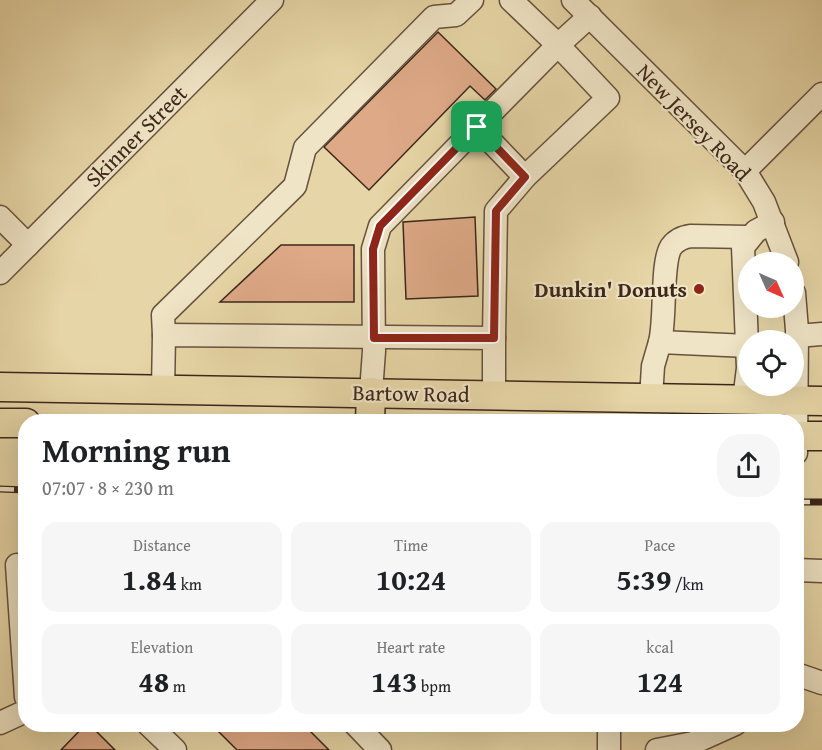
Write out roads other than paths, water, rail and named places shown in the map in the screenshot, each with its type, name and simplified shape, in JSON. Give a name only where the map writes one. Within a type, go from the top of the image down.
[{"type":"main road","name":"Bartow Road","points":[[0,387],[810,401]]},
{"type":"main road","points":[[370,392],[370,414]]},
{"type":"main road","points":[[0,423],[18,423]]},
{"type":"street","name":"Skinner Street","points":[[0,273],[272,0]]},
{"type":"street","points":[[164,390],[163,315],[295,186],[305,148],[434,17],[456,15],[472,0]]},
{"type":"street","points":[[494,395],[496,211],[525,177],[608,98],[511,0]]},
{"type":"street","name":"New Jersey Road","points":[[573,0],[744,171],[756,187],[784,252]]},
{"type":"street","points":[[370,392],[374,338],[373,249],[380,226],[558,45],[590,16]]},
{"type":"street","points":[[744,171],[822,94]]},
{"type":"street","points":[[477,127],[525,177]]},
{"type":"street","points":[[0,218],[28,245]]},
{"type":"street","points":[[651,398],[653,366],[665,313],[667,256],[672,247],[683,237],[748,237],[773,222]]},
{"type":"street","points":[[747,330],[742,266],[743,247],[748,237]]},
{"type":"street","points":[[804,335],[822,334]]},
{"type":"street","points":[[164,335],[494,338]]},
{"type":"street","points":[[660,342],[738,346]]},
{"type":"street","points":[[804,371],[810,401],[804,434]]},
{"type":"street","points":[[744,396],[744,400]]},
{"type":"street","points":[[14,565],[18,609]]},
{"type":"street","points":[[804,570],[822,571]]},
{"type":"street","points":[[804,677],[822,683]]},
{"type":"street","points":[[0,723],[18,715]]},
{"type":"street","points":[[157,732],[176,750]]},
{"type":"street","points":[[363,732],[380,750]]},
{"type":"street","points":[[609,732],[609,750]]},
{"type":"street","points":[[657,750],[693,743],[717,732]]},
{"type":"railway","points":[[0,489],[18,490]]},
{"type":"railway","points":[[804,502],[822,502]]},
{"type":"place","name":"Dunkin' Donuts","points":[[699,289]]}]
